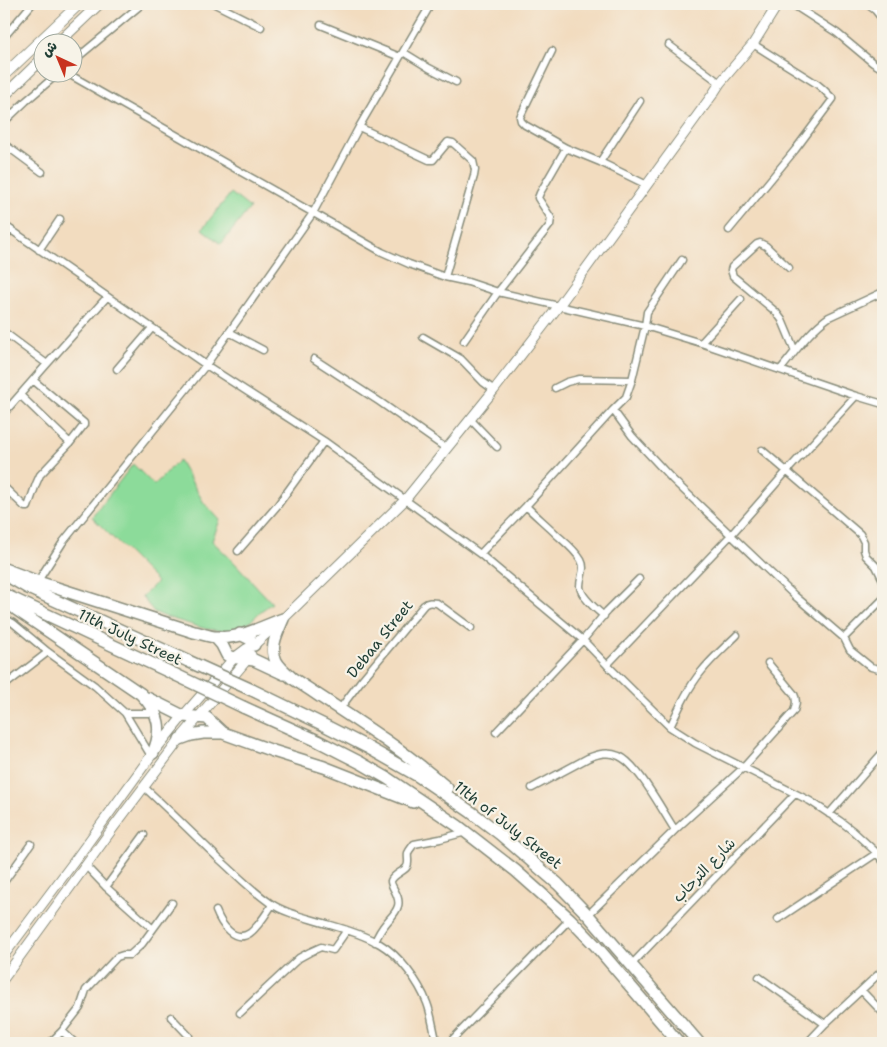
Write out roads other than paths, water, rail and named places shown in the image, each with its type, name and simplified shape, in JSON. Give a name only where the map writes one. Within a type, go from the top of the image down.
[{"type":"highway","points":[[4,569],[194,632],[215,637],[224,638],[240,634],[283,619]]},
{"type":"highway","name":"11th July Street","points":[[4,574],[28,588],[252,690]]},
{"type":"highway","name":"11th July Street","points":[[4,594],[243,707]]},
{"type":"highway","points":[[4,599],[17,610],[141,694],[183,716],[210,720],[223,733]]},
{"type":"highway","points":[[283,619],[273,646],[274,655],[276,661],[292,678]]},
{"type":"highway","points":[[240,634],[250,639],[254,646]]},
{"type":"highway","points":[[215,637],[222,644],[227,655],[234,658],[249,658],[266,664],[292,678],[394,746],[424,768],[471,812]]},
{"type":"highway","name":"11th of July Street","points":[[252,690],[324,725],[418,776],[500,834],[558,884],[588,914],[699,1043]]},
{"type":"highway","points":[[141,694],[156,713],[158,723],[157,744],[152,755]]},
{"type":"highway","name":"11th of July Street","points":[[243,707],[361,763],[387,778],[462,829],[516,871],[570,918],[679,1043]]},
{"type":"highway","points":[[183,716],[193,731]]},
{"type":"highway","points":[[180,739],[193,731],[223,733],[324,767],[406,798],[462,829]]},
{"type":"main road","points":[[4,76],[78,4]]},
{"type":"main road","points":[[4,953],[183,716],[234,658],[246,649],[254,646],[405,500],[471,420],[558,306],[720,83],[752,44],[778,4]]},
{"type":"main road","points":[[70,32],[99,5]]},
{"type":"main road","points":[[4,96],[32,69]]},
{"type":"main road","points":[[193,731],[199,718],[249,658],[254,646]]},
{"type":"main road","points":[[4,978],[180,739]]},
{"type":"street","points":[[4,37],[32,4]]},
{"type":"street","points":[[82,54],[142,4]]},
{"type":"street","points":[[215,4],[261,27]]},
{"type":"street","points":[[38,581],[63,542],[206,366],[312,213],[359,127],[431,4]]},
{"type":"street","points":[[792,4],[837,33],[883,69]]},
{"type":"street","points":[[867,4],[883,20]]},
{"type":"street","points":[[321,25],[402,55],[456,82]]},
{"type":"street","points":[[729,230],[796,150],[832,99],[824,88],[752,44]]},
{"type":"street","points":[[669,45],[720,83]]},
{"type":"street","points":[[552,51],[520,117],[521,121],[525,126],[566,148],[647,185]]},
{"type":"street","points":[[4,122],[48,82]]},
{"type":"street","points":[[82,82],[312,213],[382,252],[409,264],[445,277],[498,292],[645,326],[883,404]]},
{"type":"street","points":[[600,162],[640,101]]},
{"type":"street","points":[[359,127],[429,160],[433,160],[448,142],[453,143],[473,162],[474,176],[445,277]]},
{"type":"street","points":[[4,144],[42,172]]},
{"type":"street","points":[[464,342],[498,292],[550,225],[551,218],[538,198],[566,148]]},
{"type":"street","points":[[39,250],[60,219]]},
{"type":"street","points":[[4,225],[206,366],[324,441],[480,554],[584,640],[670,727],[743,768],[810,801],[853,831],[883,861]]},
{"type":"street","points":[[4,238],[10,230]]},
{"type":"street","points":[[789,268],[766,246],[760,243],[732,267],[731,270],[734,276],[776,312],[782,320],[795,352]]},
{"type":"street","points":[[480,554],[626,397],[632,380],[647,312],[682,260]]},
{"type":"street","points":[[780,370],[811,331],[829,317],[883,292]]},
{"type":"street","points":[[4,413],[107,297]]},
{"type":"street","points":[[701,343],[741,299]]},
{"type":"street","points":[[117,369],[152,328]]},
{"type":"street","points":[[4,332],[47,364]]},
{"type":"street","points":[[229,332],[263,350]]},
{"type":"street","points":[[423,337],[461,359],[483,382],[494,390]]},
{"type":"street","points":[[314,359],[447,448]]},
{"type":"street","points":[[555,388],[567,382],[580,379],[632,380]]},
{"type":"street","points":[[4,487],[28,507],[40,475],[70,443],[84,424],[33,380]]},
{"type":"street","points":[[20,395],[70,443]]},
{"type":"street","points":[[607,665],[731,535],[856,396]]},
{"type":"street","points":[[613,410],[632,436],[672,479],[795,596],[844,638],[850,650],[871,667],[883,670]]},
{"type":"street","points":[[471,420],[497,447]]},
{"type":"street","points":[[238,551],[277,506],[324,441]]},
{"type":"street","points":[[762,450],[860,534],[864,542],[866,556],[876,566],[883,580]]},
{"type":"street","points":[[526,506],[581,559],[583,564],[581,591],[604,616]]},
{"type":"street","points":[[496,732],[584,640],[607,611],[639,579]]},
{"type":"street","points":[[844,638],[883,600]]},
{"type":"street","name":"Debaa Street","points":[[339,710],[380,657],[428,603],[437,603],[471,628]]},
{"type":"street","points":[[4,618],[13,622],[48,652],[95,686],[125,713],[152,755]]},
{"type":"street","points":[[670,727],[681,704],[701,672],[737,635]]},
{"type":"street","points":[[4,686],[48,652]]},
{"type":"street","points":[[588,914],[743,768],[794,711],[797,699],[768,663]]},
{"type":"street","points":[[125,713],[156,713]]},
{"type":"street","points":[[829,814],[883,752]]},
{"type":"street","points":[[532,788],[588,758],[598,754],[615,754],[626,760],[635,769],[675,830]]},
{"type":"street","points":[[144,787],[257,894],[272,904],[299,916],[347,930],[382,945],[404,966],[417,984],[426,1002],[437,1043]]},
{"type":"street","name":"شارع الترحاب","points":[[632,964],[795,794]]},
{"type":"street","points":[[375,942],[399,904],[398,896],[391,881],[407,868],[408,853],[414,844],[440,839],[462,829]]},
{"type":"street","points":[[106,887],[144,835]]},
{"type":"street","points":[[4,882],[31,844]]},
{"type":"street","points":[[778,919],[877,853]]},
{"type":"street","points":[[86,865],[106,887],[153,929]]},
{"type":"street","points":[[50,1043],[80,1008],[86,990],[92,983],[116,957],[130,955],[138,948],[172,903]]},
{"type":"street","points":[[216,911],[224,926],[236,936],[243,936],[250,933],[272,904]]},
{"type":"street","points":[[449,1043],[570,918]]},
{"type":"street","points":[[240,1013],[299,958],[321,948],[333,950],[347,930]]},
{"type":"street","points":[[4,953],[16,961]]},
{"type":"street","points":[[807,1043],[883,970]]},
{"type":"street","points":[[759,977],[825,1024]]},
{"type":"street","points":[[862,991],[883,1013]]},
{"type":"street","points":[[171,1017],[189,1036],[189,1043]]},
{"type":"street","points":[[62,1031],[75,1043]]}]
